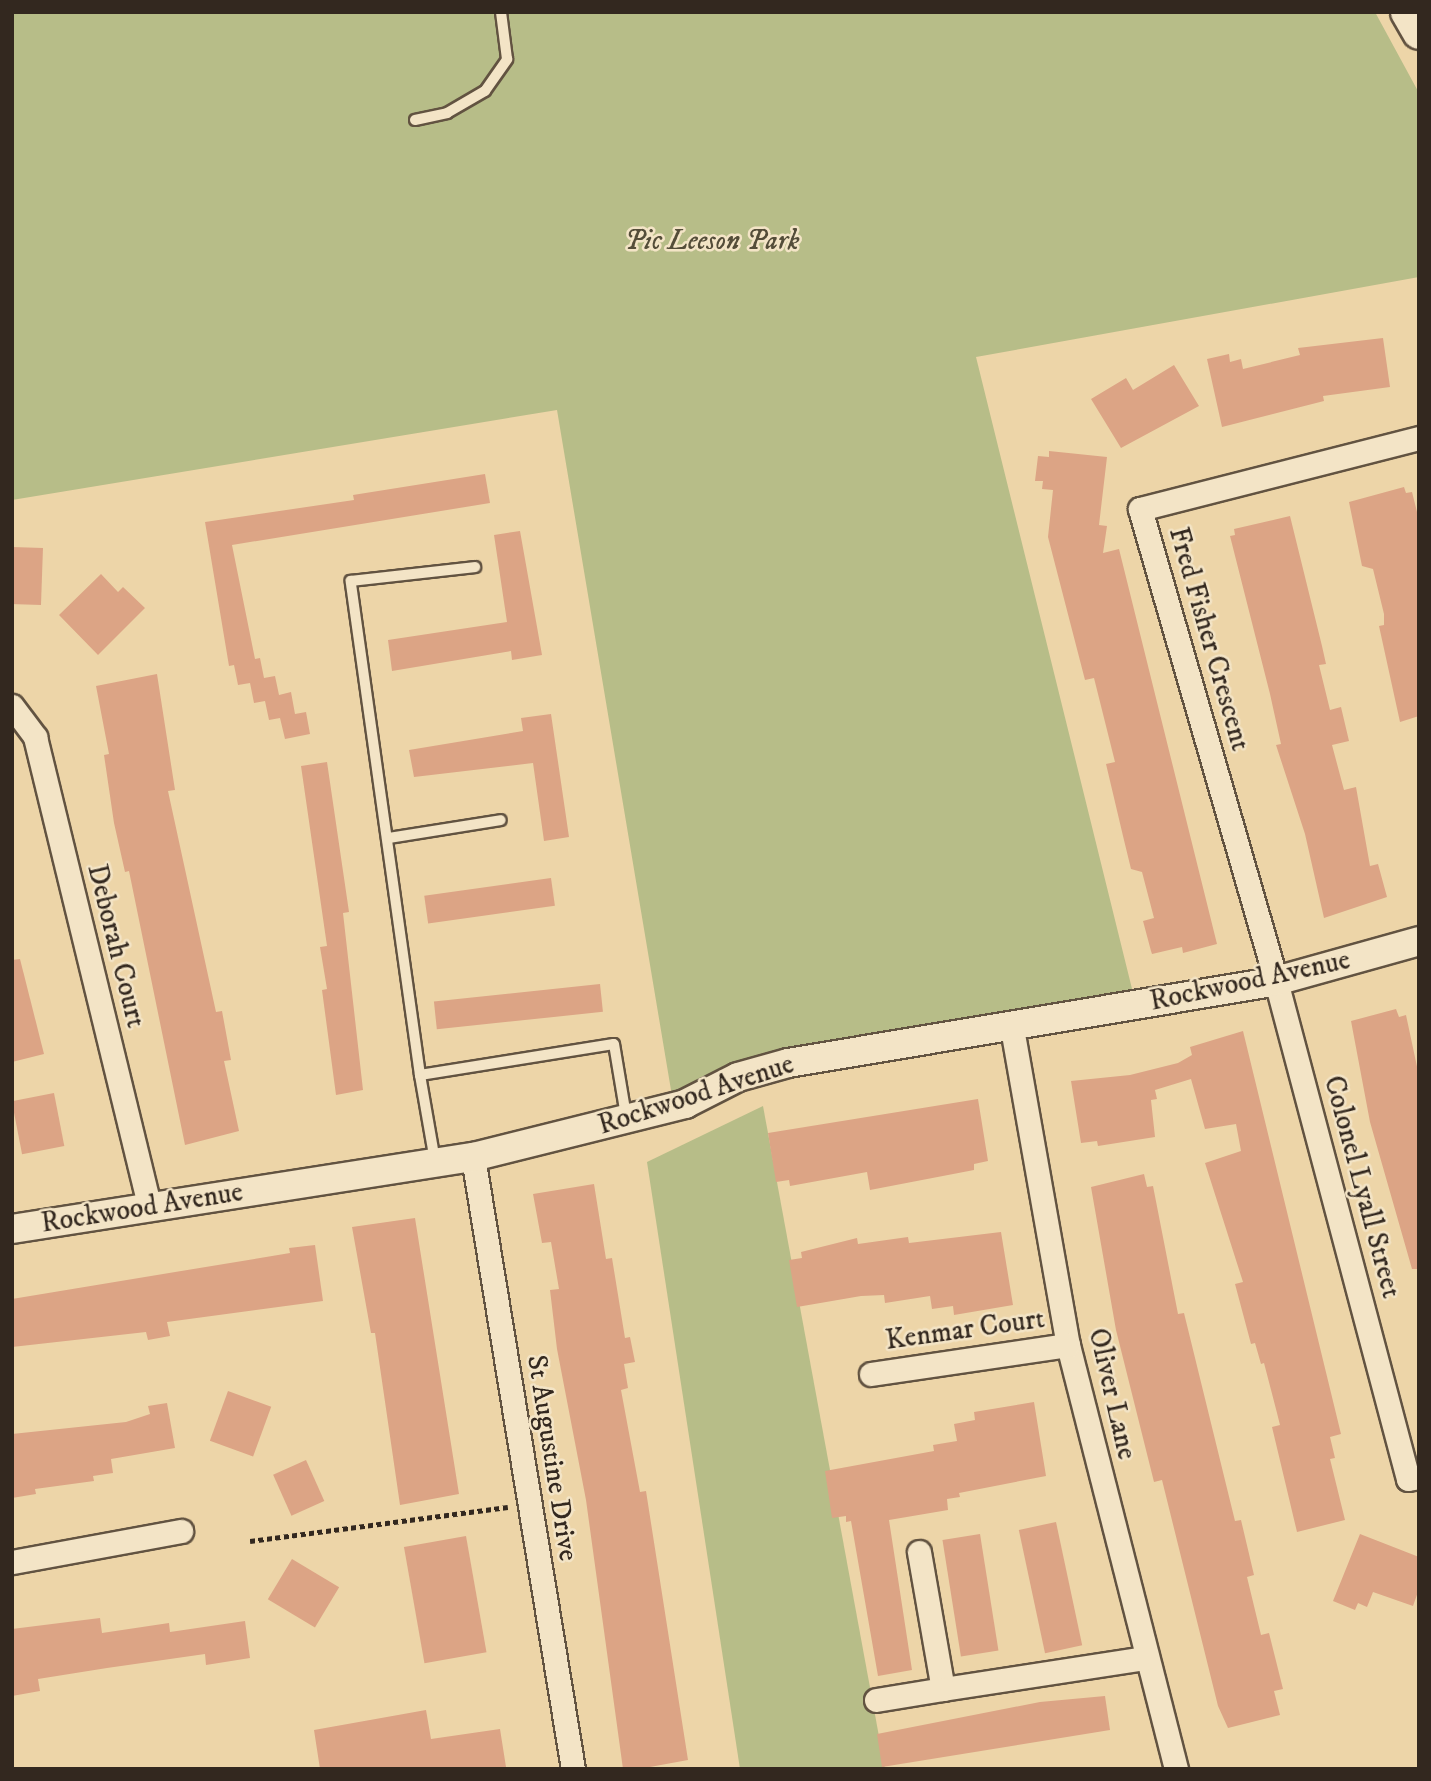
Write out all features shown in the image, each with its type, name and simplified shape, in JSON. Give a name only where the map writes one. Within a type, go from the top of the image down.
[{"type":"street","name":"Fred Fisher Crescent","points":[[1276,981],[1140,509],[1419,438]]},
{"type":"street","name":"Deborah Court","points":[[12,706],[35,737],[150,1206]]},
{"type":"street","name":"Rockwood Avenue","points":[[12,1229],[473,1157],[685,1104],[738,1077],[788,1063],[1012,1028],[1276,981],[1419,941]]},
{"type":"street","name":"Colonel Lyall Street","points":[[1276,981],[1408,1479],[1419,1477]]},
{"type":"street","name":"Oliver Lane","points":[[1012,1028],[1068,1345],[1176,1769]]},
{"type":"street","name":"St Augustine Drive","points":[[473,1157],[573,1769]]},
{"type":"street","name":"Kenmar Court","points":[[872,1374],[1068,1345]]},
{"type":"street","points":[[12,1562],[181,1531]]},
{"type":"street","points":[[919,1552],[943,1689]]},
{"type":"street","points":[[876,1700],[1146,1658]]},
{"type":"lane","points":[[415,120],[447,113],[485,91],[507,59],[500,12]]},
{"type":"lane","points":[[435,1161],[420,1075],[351,581],[475,567]]},
{"type":"lane","points":[[389,838],[501,821]]},
{"type":"lane","points":[[420,1075],[614,1044],[626,1120]]},
{"type":"path","points":[[250,1541],[530,1504]]},
{"type":"green space","name":"Pic Leeson Park","points":[[12,12],[1375,12],[1419,93],[1419,277],[976,357],[1137,1009],[672,1096],[557,410],[12,500]]},
{"type":"green space","points":[[763,1106],[885,1769],[740,1769],[647,1162]]},
{"type":"building","points":[[1383,338],[1390,387],[1323,396],[1324,401],[1222,427],[1207,359],[1229,354],[1230,362],[1241,359],[1243,369],[1300,355],[1298,348]]},
{"type":"building","points":[[1174,365],[1199,406],[1121,448],[1091,399],[1126,378],[1133,390]]},
{"type":"building","points":[[1049,451],[1107,457],[1099,525],[1107,526],[1103,553],[1119,549],[1217,944],[1183,953],[1182,947],[1152,954],[1143,921],[1154,918],[1142,872],[1131,869],[1106,764],[1115,762],[1094,678],[1085,680],[1048,537],[1053,490],[1042,489],[1043,481],[1035,481],[1038,456],[1049,457]]},
{"type":"building","points":[[485,474],[490,503],[232,545],[255,659],[260,658],[264,678],[275,676],[279,695],[291,692],[295,714],[306,712],[310,734],[285,739],[280,718],[269,720],[265,701],[254,703],[250,683],[238,685],[234,665],[229,666],[205,522],[354,500],[353,495]]},
{"type":"building","points":[[1404,487],[1406,493],[1412,492],[1419,520],[1419,716],[1400,722],[1379,626],[1384,625],[1384,614],[1373,569],[1362,566],[1349,502]]},
{"type":"building","points":[[1290,516],[1326,664],[1319,665],[1330,710],[1341,707],[1349,741],[1332,745],[1344,790],[1356,787],[1370,866],[1378,864],[1387,897],[1324,918],[1305,834],[1276,745],[1281,744],[1270,694],[1230,536],[1235,535],[1234,529]]},
{"type":"building","points":[[520,531],[542,655],[512,660],[511,651],[392,671],[388,640],[507,622],[494,535]]},
{"type":"building","points":[[12,547],[43,548],[41,605],[12,604]]},
{"type":"building","points":[[101,574],[118,592],[123,587],[145,608],[98,655],[59,615]]},
{"type":"building","points":[[157,674],[175,790],[168,791],[216,1012],[222,1011],[231,1060],[224,1061],[239,1131],[185,1145],[129,871],[125,872],[114,823],[104,755],[109,754],[96,686]]},
{"type":"building","points":[[551,714],[569,837],[544,841],[533,763],[414,777],[409,750],[523,731],[521,718]]},
{"type":"building","points":[[327,762],[349,912],[343,913],[363,1090],[336,1095],[322,990],[327,989],[320,947],[327,946],[301,766]]},
{"type":"building","points":[[551,878],[555,906],[428,924],[424,896]]},
{"type":"building","points":[[20,959],[44,1054],[12,1062],[12,960]]},
{"type":"building","points":[[600,984],[603,1012],[437,1029],[434,1001]]},
{"type":"building","points":[[1396,1009],[1399,1017],[1406,1015],[1419,1076],[1419,1269],[1412,1269],[1370,1122],[1351,1021]]},
{"type":"building","points":[[1243,1031],[1341,1434],[1330,1437],[1335,1458],[1330,1459],[1345,1520],[1297,1532],[1272,1427],[1280,1425],[1264,1363],[1261,1364],[1255,1343],[1251,1344],[1235,1284],[1243,1282],[1205,1163],[1241,1151],[1236,1124],[1205,1129],[1191,1079],[1155,1090],[1157,1099],[1151,1100],[1155,1137],[1098,1146],[1097,1141],[1081,1143],[1071,1081],[1130,1075],[1178,1063],[1192,1055],[1190,1047]]},
{"type":"building","points":[[54,1093],[64,1146],[22,1154],[12,1101]]},
{"type":"building","points":[[978,1099],[988,1161],[974,1164],[974,1170],[870,1190],[867,1172],[790,1186],[789,1180],[776,1182],[768,1133]]},
{"type":"building","points":[[1144,1174],[1147,1187],[1153,1186],[1178,1314],[1184,1313],[1235,1521],[1241,1520],[1254,1575],[1247,1577],[1261,1635],[1269,1633],[1283,1689],[1274,1691],[1280,1715],[1228,1728],[1218,1706],[1162,1480],[1154,1482],[1116,1330],[1091,1187]]},
{"type":"building","points":[[594,1184],[606,1259],[612,1258],[625,1338],[630,1337],[635,1362],[624,1364],[628,1388],[621,1390],[640,1492],[646,1491],[688,1760],[639,1769],[623,1769],[586,1500],[557,1349],[550,1290],[559,1289],[551,1242],[542,1243],[533,1194]]},
{"type":"building","points":[[415,1218],[459,1494],[400,1505],[375,1333],[371,1333],[352,1227]]},
{"type":"building","points":[[1001,1232],[1013,1305],[954,1315],[953,1306],[932,1309],[930,1296],[885,1303],[884,1295],[861,1296],[797,1307],[789,1260],[802,1258],[801,1252],[857,1238],[858,1244],[908,1237],[909,1243]]},
{"type":"building","points":[[315,1245],[323,1301],[167,1322],[170,1336],[148,1340],[146,1332],[12,1347],[12,1299],[290,1253],[289,1248]]},
{"type":"building","points":[[228,1391],[271,1407],[253,1457],[210,1441]]},
{"type":"building","points":[[1034,1402],[1046,1476],[959,1493],[960,1497],[947,1499],[948,1510],[889,1520],[912,1670],[878,1676],[851,1521],[846,1522],[846,1516],[832,1518],[825,1471],[934,1451],[933,1445],[957,1441],[954,1424],[975,1420],[974,1412]]},
{"type":"building","points":[[167,1403],[175,1448],[111,1459],[113,1473],[93,1476],[94,1481],[35,1489],[36,1494],[12,1498],[12,1434],[126,1422],[150,1414],[148,1406]]},
{"type":"building","points":[[306,1460],[324,1501],[291,1516],[273,1475]]},
{"type":"building","points":[[1056,1522],[1082,1645],[1045,1653],[1019,1530]]},
{"type":"building","points":[[980,1534],[998,1651],[961,1656],[942,1540]]},
{"type":"building","points":[[1360,1534],[1419,1557],[1419,1589],[1413,1606],[1373,1592],[1367,1607],[1358,1603],[1355,1610],[1333,1601]]},
{"type":"building","points":[[466,1536],[486,1652],[424,1663],[404,1547]]},
{"type":"building","points":[[292,1559],[339,1587],[315,1628],[268,1599]]},
{"type":"building","points":[[100,1618],[102,1633],[169,1623],[170,1632],[245,1621],[250,1658],[206,1665],[205,1654],[38,1679],[40,1691],[12,1696],[12,1629]]},
{"type":"building","points":[[1105,1696],[1110,1730],[882,1767],[877,1734],[1040,1702]]},
{"type":"building","points":[[426,1710],[431,1739],[500,1729],[506,1767],[320,1769],[314,1730]]}]
